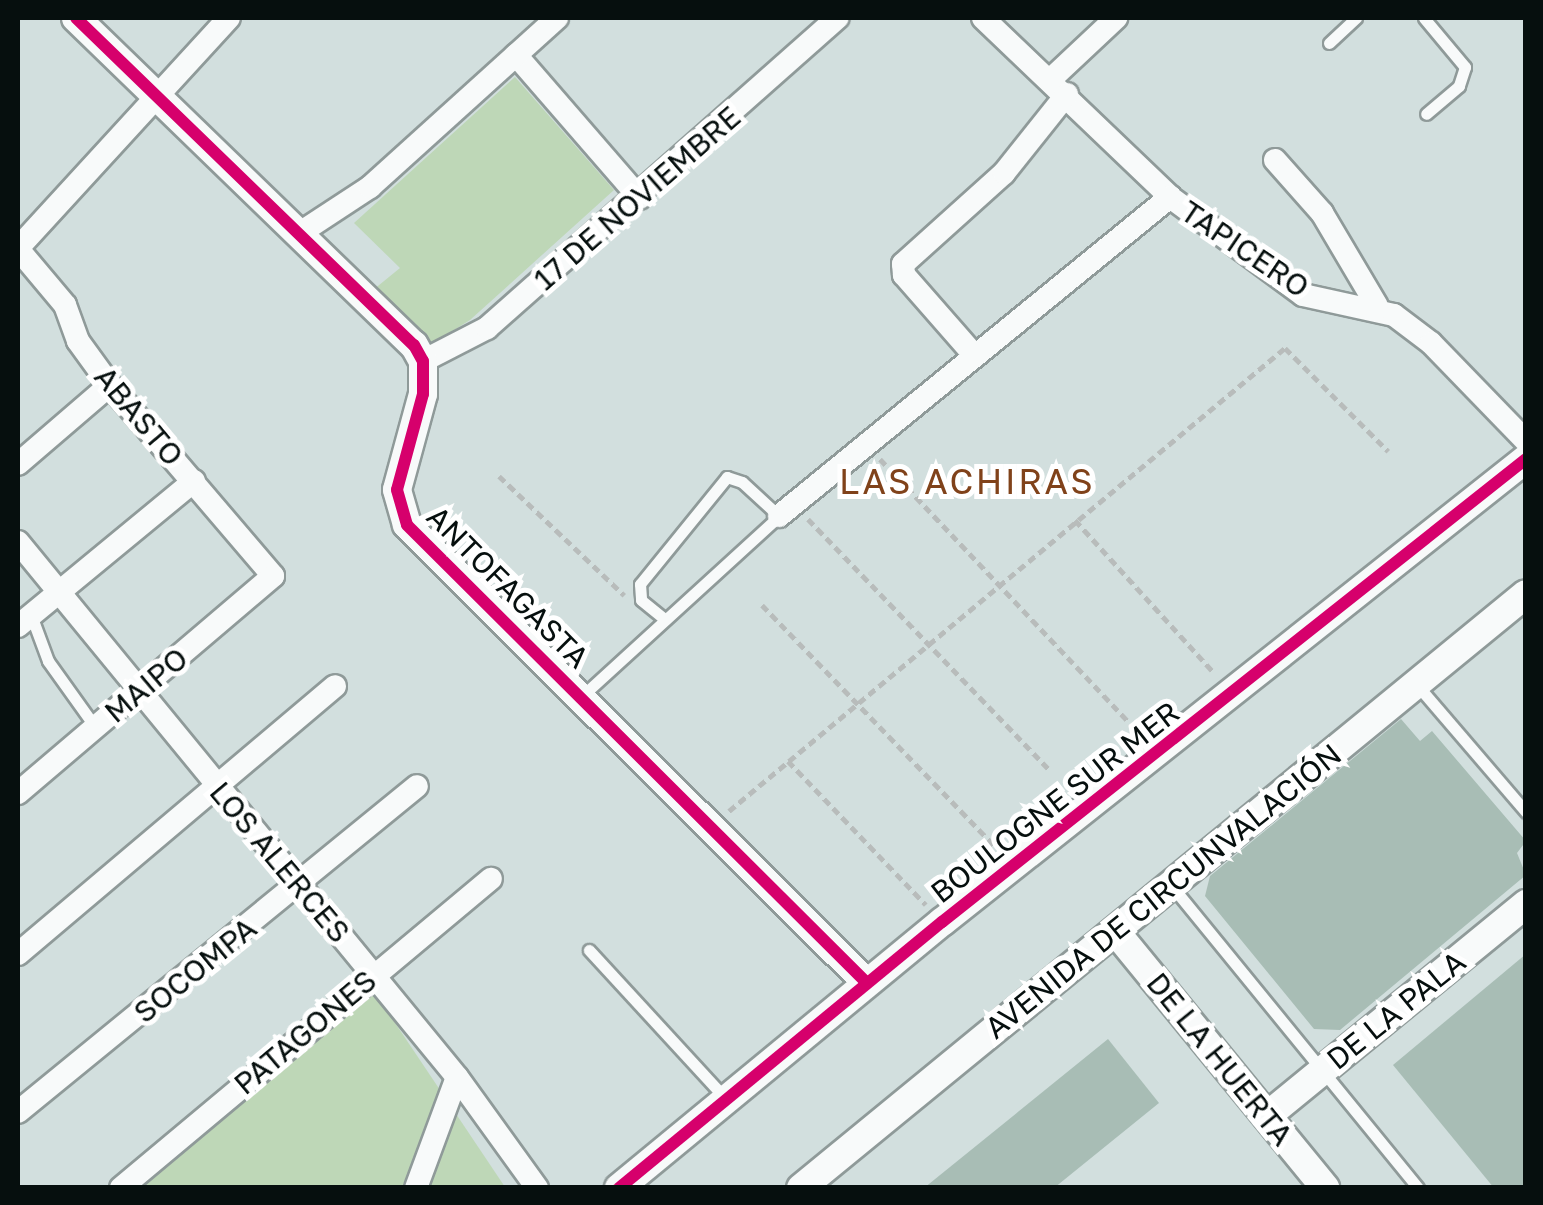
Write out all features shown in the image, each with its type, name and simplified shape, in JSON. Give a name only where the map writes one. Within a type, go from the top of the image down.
[{"type":"street","points":[[76,18],[300,234],[423,361]]},
{"type":"street","points":[[18,248],[229,18]]},
{"type":"street","points":[[300,234],[370,187],[557,18]]},
{"type":"street","name":"17 DE NOVIEMBRE","points":[[423,361],[487,328],[640,198],[838,18]]},
{"type":"street","name":"TAPICERO","points":[[983,18],[1170,198],[1303,295],[1378,306],[1431,343],[1522,427]]},
{"type":"street","points":[[975,356],[904,275],[903,264],[1004,173],[1058,87],[1116,18]]},
{"type":"street","points":[[516,55],[640,198]]},
{"type":"street","points":[[1275,160],[1322,213],[1378,306]]},
{"type":"street","points":[[786,510],[864,442],[1170,198]]},
{"type":"street","name":"ABASTO","points":[[18,248],[64,305],[78,341],[110,385],[273,576]]},
{"type":"street","name":"ANTOFAGASTA","points":[[423,361],[423,394],[398,490],[399,510],[406,525],[582,696],[866,983]]},
{"type":"street","points":[[18,464],[110,385]]},
{"type":"street","name":"BOULOGNE SUR MER","points":[[619,1188],[866,983],[1526,459]]},
{"type":"street","points":[[24,620],[194,482]]},
{"type":"street","name":"LOS ALERCES","points":[[18,542],[457,1078],[536,1188]]},
{"type":"street","name":"MAIPO","points":[[18,792],[273,576]]},
{"type":"street","name":"AVENIDA DE CIRCUNVALACIÓN","points":[[801,1188],[1526,594]]},
{"type":"street","points":[[18,954],[334,686]]},
{"type":"street","name":"SOCOMPA","points":[[18,1112],[301,885],[417,786]]},
{"type":"street","name":"PATAGONES","points":[[120,1188],[373,974],[491,880]]},
{"type":"street","name":"DE LA PALA","points":[[1267,1116],[1526,904]]},
{"type":"street","name":"DE LA HUERTA","points":[[1114,931],[1326,1188]]},
{"type":"street","points":[[416,1188],[457,1078]]},
{"type":"lane","points":[[1329,43],[1356,18]]},
{"type":"lane","points":[[1424,18],[1464,67],[1459,86],[1426,114]]},
{"type":"lane","points":[[582,696],[662,617],[786,510],[742,482],[726,477],[640,584],[641,600],[662,617]]},
{"type":"lane","points":[[24,620],[96,728]]},
{"type":"lane","points":[[1416,683],[1526,812]]},
{"type":"lane","points":[[1171,884],[1418,1188]]},
{"type":"lane","points":[[589,950],[726,1100]]},
{"type":"path","points":[[712,826],[998,583],[1285,348],[1388,451]]},
{"type":"path","points":[[864,442],[1159,754]]},
{"type":"path","points":[[499,476],[623,594],[641,600]]},
{"type":"path","points":[[786,510],[927,643],[1048,769]]},
{"type":"path","points":[[1075,520],[1233,694]]},
{"type":"path","points":[[762,605],[1014,866]]},
{"type":"path","points":[[788,760],[942,922]]},
{"type":"green space","points":[[515,77],[614,190],[470,320],[432,344],[373,290],[400,268],[354,223]]},
{"type":"green space","points":[[373,990],[505,1187],[133,1188]]},
{"type":"building","points":[[1401,719],[1420,741],[1432,731],[1526,841],[1517,853],[1526,875],[1340,1030],[1314,1029],[1205,896],[1210,876]]},
{"type":"building","points":[[1526,954],[1526,1188],[1494,1188],[1393,1065]]},
{"type":"building","points":[[1108,1039],[1159,1103],[1054,1188],[924,1188]]},
{"type":"cycle path","points":[[76,18],[414,345],[423,361],[423,394],[397,490],[407,525],[867,983]]},
{"type":"cycle path","points":[[619,1188],[942,922],[1526,459]]},
{"type":"district","name":"LAS ACHIRAS","points":[[967,481]]}]
